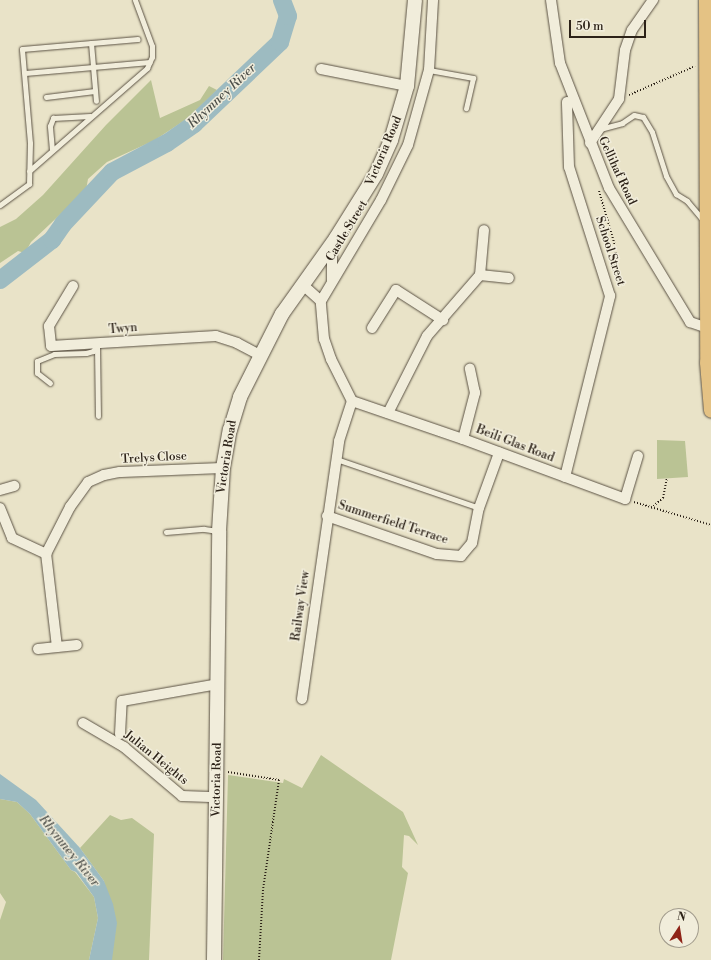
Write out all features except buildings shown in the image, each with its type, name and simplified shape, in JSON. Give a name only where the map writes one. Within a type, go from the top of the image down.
[{"type":"main road","name":"Victoria Road","points":[[214,960],[219,531],[223,468],[240,397],[260,355],[282,314],[332,244],[376,174],[391,140],[406,86],[415,0]]},
{"type":"main road","points":[[706,0],[707,328],[708,396],[711,410]]},
{"type":"street","name":"Castle Street","points":[[321,301],[381,200],[408,145],[429,70],[433,0]]},
{"type":"street","name":"Gellihaf Road","points":[[551,0],[560,63],[590,143],[609,188],[629,225],[690,322],[707,328]]},
{"type":"street","points":[[590,143],[619,99],[625,50],[632,30],[653,0]]},
{"type":"street","points":[[321,69],[406,86]]},
{"type":"street","name":"School Street","points":[[564,477],[610,296],[569,167],[567,102]]},
{"type":"street","points":[[388,413],[414,357],[427,336],[443,320],[480,275],[484,230]]},
{"type":"street","points":[[332,244],[332,283]]},
{"type":"street","points":[[480,275],[509,278]]},
{"type":"street","points":[[303,285],[321,301],[324,339],[331,359],[352,402]]},
{"type":"street","name":"Twyn","points":[[73,286],[49,326],[51,346],[97,345],[216,336],[237,342],[260,355]]},
{"type":"street","points":[[372,328],[396,290],[443,320]]},
{"type":"street","points":[[463,439],[475,393],[470,370]]},
{"type":"street","name":"Beili Glas Road","points":[[352,402],[463,439],[625,499]]},
{"type":"street","name":"Railway View","points":[[302,699],[327,516],[339,441],[352,402]]},
{"type":"street","name":"Summerfield Terrace","points":[[327,516],[437,554],[461,556],[472,543],[479,508],[499,453]]},
{"type":"street","points":[[625,499],[638,456]]},
{"type":"street","name":"Trelys Close","points":[[46,554],[70,507],[88,482],[104,475],[120,472],[223,468]]},
{"type":"street","points":[[0,490],[14,486]]},
{"type":"street","points":[[0,508],[12,538],[46,554],[57,647]]},
{"type":"street","points":[[38,649],[78,645]]},
{"type":"street","points":[[120,734],[122,700],[218,684]]},
{"type":"street","name":"Julian Heights","points":[[83,723],[124,747],[182,796],[217,797]]},
{"type":"lane","points":[[29,171],[90,116],[147,68],[150,62],[152,46],[135,0]]},
{"type":"lane","points":[[0,205],[29,184],[30,143],[22,50],[138,39]]},
{"type":"lane","points":[[91,43],[96,101]]},
{"type":"lane","points":[[25,73],[150,62]]},
{"type":"lane","points":[[429,70],[473,78],[466,108]]},
{"type":"lane","points":[[46,96],[95,91]]},
{"type":"lane","points":[[599,129],[622,123],[634,115],[642,118],[652,132],[666,176],[676,194],[698,212],[707,226]]},
{"type":"lane","points":[[52,150],[50,126],[53,118],[90,116]]},
{"type":"lane","points":[[50,383],[37,373],[37,361],[54,354],[86,354],[93,351],[97,345]]},
{"type":"lane","points":[[97,345],[98,416]]},
{"type":"lane","points":[[336,459],[479,508]]},
{"type":"lane","points":[[166,532],[204,529],[219,531]]},
{"type":"path","points":[[619,99],[696,66],[706,66]]},
{"type":"path","points":[[599,186],[616,249],[610,296]]},
{"type":"path","points":[[651,508],[663,498],[667,478]]},
{"type":"path","points":[[625,499],[711,525]]},
{"type":"path","points":[[217,770],[279,780],[263,890],[259,960]]},
{"type":"green space","points":[[151,80],[160,118],[200,100],[209,86],[217,90],[188,118],[155,140],[107,162],[88,179],[86,190],[31,242],[25,253],[18,251],[0,263],[0,227],[16,219],[43,195],[106,125]]},
{"type":"green space","points":[[657,440],[685,441],[688,477],[657,479]]},
{"type":"green space","points":[[321,755],[403,812],[418,845],[409,836],[404,835],[402,867],[408,873],[391,960],[223,960],[228,775],[283,783],[284,779],[302,788]]},
{"type":"green space","points":[[0,799],[17,802],[30,814],[71,870],[75,872],[94,897],[98,918],[89,960],[0,960],[0,920],[6,902],[0,893]]},
{"type":"green space","points":[[110,815],[121,820],[132,818],[154,834],[149,960],[112,960],[104,881],[80,848]]},
{"type":"water","points":[[0,774],[36,800],[80,848],[104,881],[113,904],[117,923],[112,960],[89,960],[98,918],[94,897],[76,872],[71,870],[30,814],[17,802],[0,799]]},
{"type":"waterway","name":"Rhymney River","points":[[0,280],[52,240],[63,224],[112,172],[167,143],[194,124],[280,42],[288,16],[282,0]]}]
